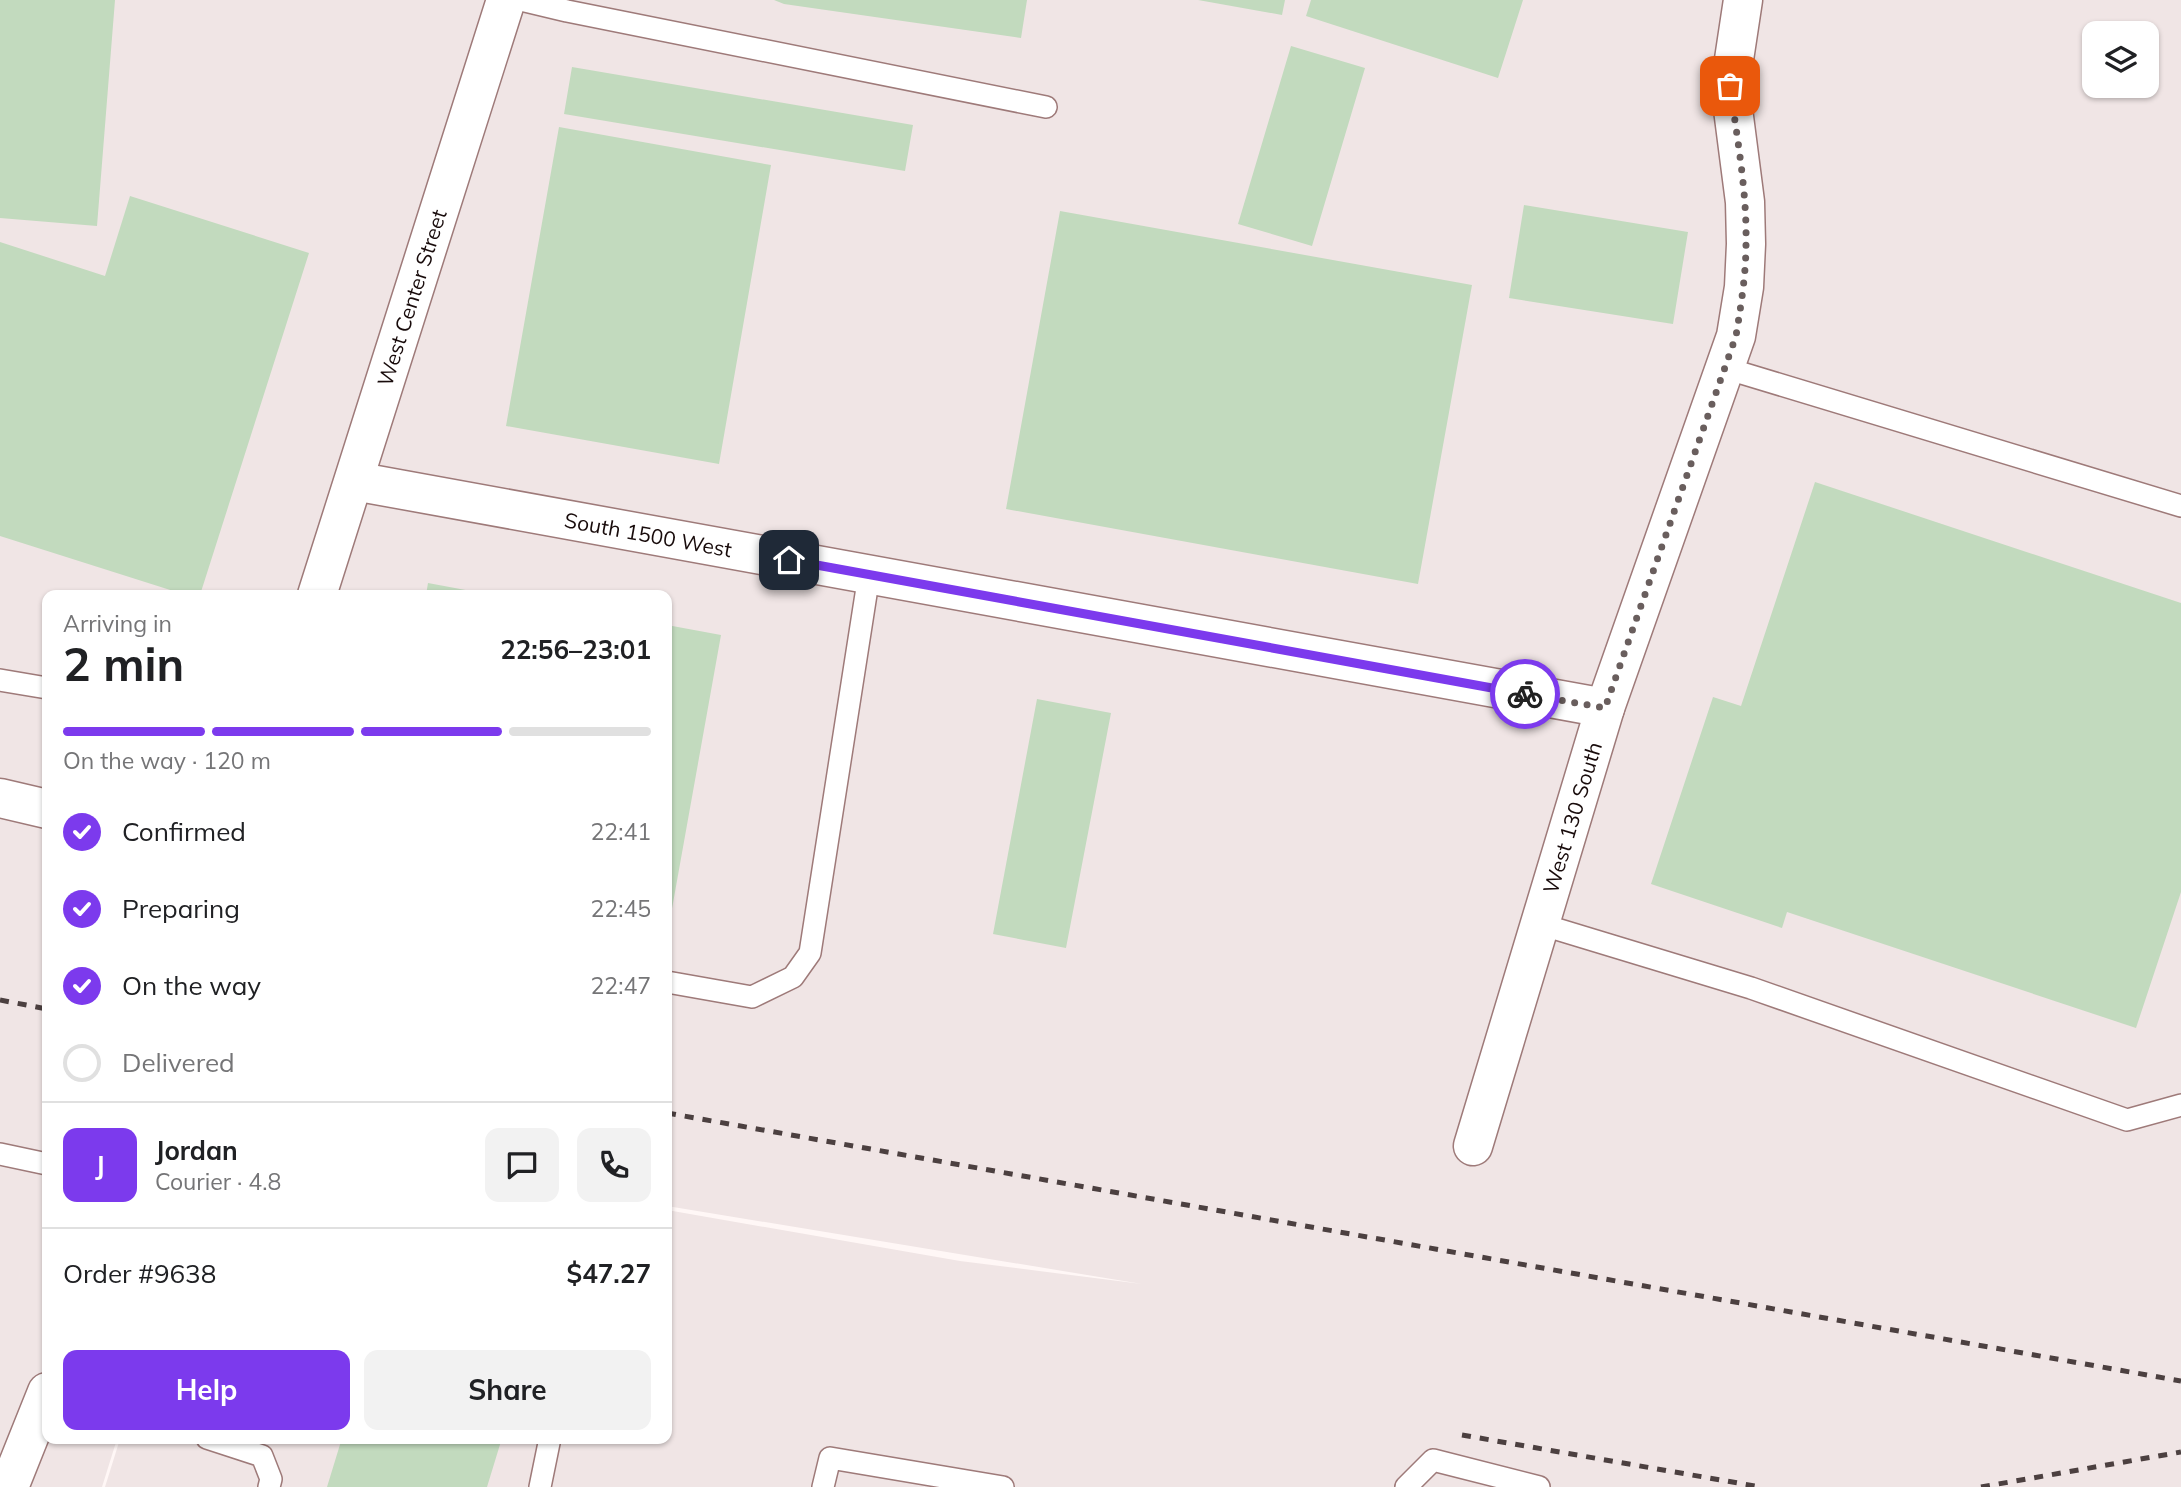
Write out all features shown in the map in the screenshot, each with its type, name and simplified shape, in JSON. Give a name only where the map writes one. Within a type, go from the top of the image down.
[{"type":"street","name":"West Center Street","points":[[319,590],[506,0]]},
{"type":"street","name":"West 130 South","points":[[1473,1146],[1605,708],[1736,336],[1744,287],[1745,202],[1730,86],[1743,0]]},
{"type":"street","name":"South 1500 West","points":[[354,481],[1605,708]]},
{"type":"street","points":[[0,798],[42,808]]},
{"type":"street","points":[[9,1487],[42,1404]]},
{"type":"lane","points":[[521,0],[1046,107]]},
{"type":"lane","points":[[1725,368],[2181,506]]},
{"type":"lane","points":[[672,983],[752,997],[793,977],[810,953],[869,575]]},
{"type":"lane","points":[[0,680],[42,687]]},
{"type":"lane","points":[[1540,924],[1751,988],[2127,1120],[2181,1105]]},
{"type":"lane","points":[[0,1154],[42,1163]]},
{"type":"lane","points":[[225,1444],[262,1456],[271,1479],[269,1487]]},
{"type":"lane","points":[[540,1487],[549,1444]]},
{"type":"lane","points":[[823,1487],[830,1458],[1003,1487]]},
{"type":"lane","points":[[1406,1487],[1433,1460],[1539,1487]]},
{"type":"shaded area","points":[[0,0],[2181,0],[2181,1487],[105,1487],[118,1444],[672,1444],[672,1211],[960,1261],[1142,1284],[672,1207],[672,590],[42,590],[42,1444],[115,1444],[102,1487],[0,1487]]},
{"type":"building","points":[[0,0],[115,0],[97,226],[0,218]]},
{"type":"building","points":[[774,0],[1027,0],[1021,38],[784,4]]},
{"type":"building","points":[[1198,0],[1285,0],[1282,15]]},
{"type":"building","points":[[1311,0],[1523,0],[1498,78],[1306,16]]},
{"type":"building","points":[[1291,46],[1365,68],[1312,246],[1238,224]]},
{"type":"building","points":[[572,67],[913,125],[905,171],[564,114]]},
{"type":"building","points":[[559,127],[771,165],[719,464],[506,426]]},
{"type":"building","points":[[130,196],[309,253],[202,590],[170,590],[0,536],[0,242],[105,276]]},
{"type":"building","points":[[1524,205],[1688,232],[1673,324],[1509,298]]},
{"type":"building","points":[[1060,211],[1472,285],[1418,584],[1006,509]]},
{"type":"building","points":[[1815,482],[2181,603],[2181,892],[2136,1028],[1787,912],[1782,928],[1651,884],[1713,697],[1741,706]]},
{"type":"building","points":[[428,583],[466,590],[427,590]]},
{"type":"building","points":[[672,626],[721,635],[672,909]]},
{"type":"building","points":[[1037,699],[1111,713],[1066,948],[993,934]]},
{"type":"building","points":[[340,1444],[500,1444],[487,1487],[327,1487]]},
{"type":"railway","points":[[0,1000],[42,1008]]},
{"type":"railway","points":[[672,1114],[2181,1381]]},
{"type":"railway","points":[[1462,1435],[1761,1487]]},
{"type":"railway","points":[[1981,1487],[2181,1452]]},
{"type":"way so far","points":[[1525,694],[1605,708],[1736,336],[1744,287],[1745,202],[1730,86]]},
{"type":"route","points":[[789,560],[1525,694]]}]
